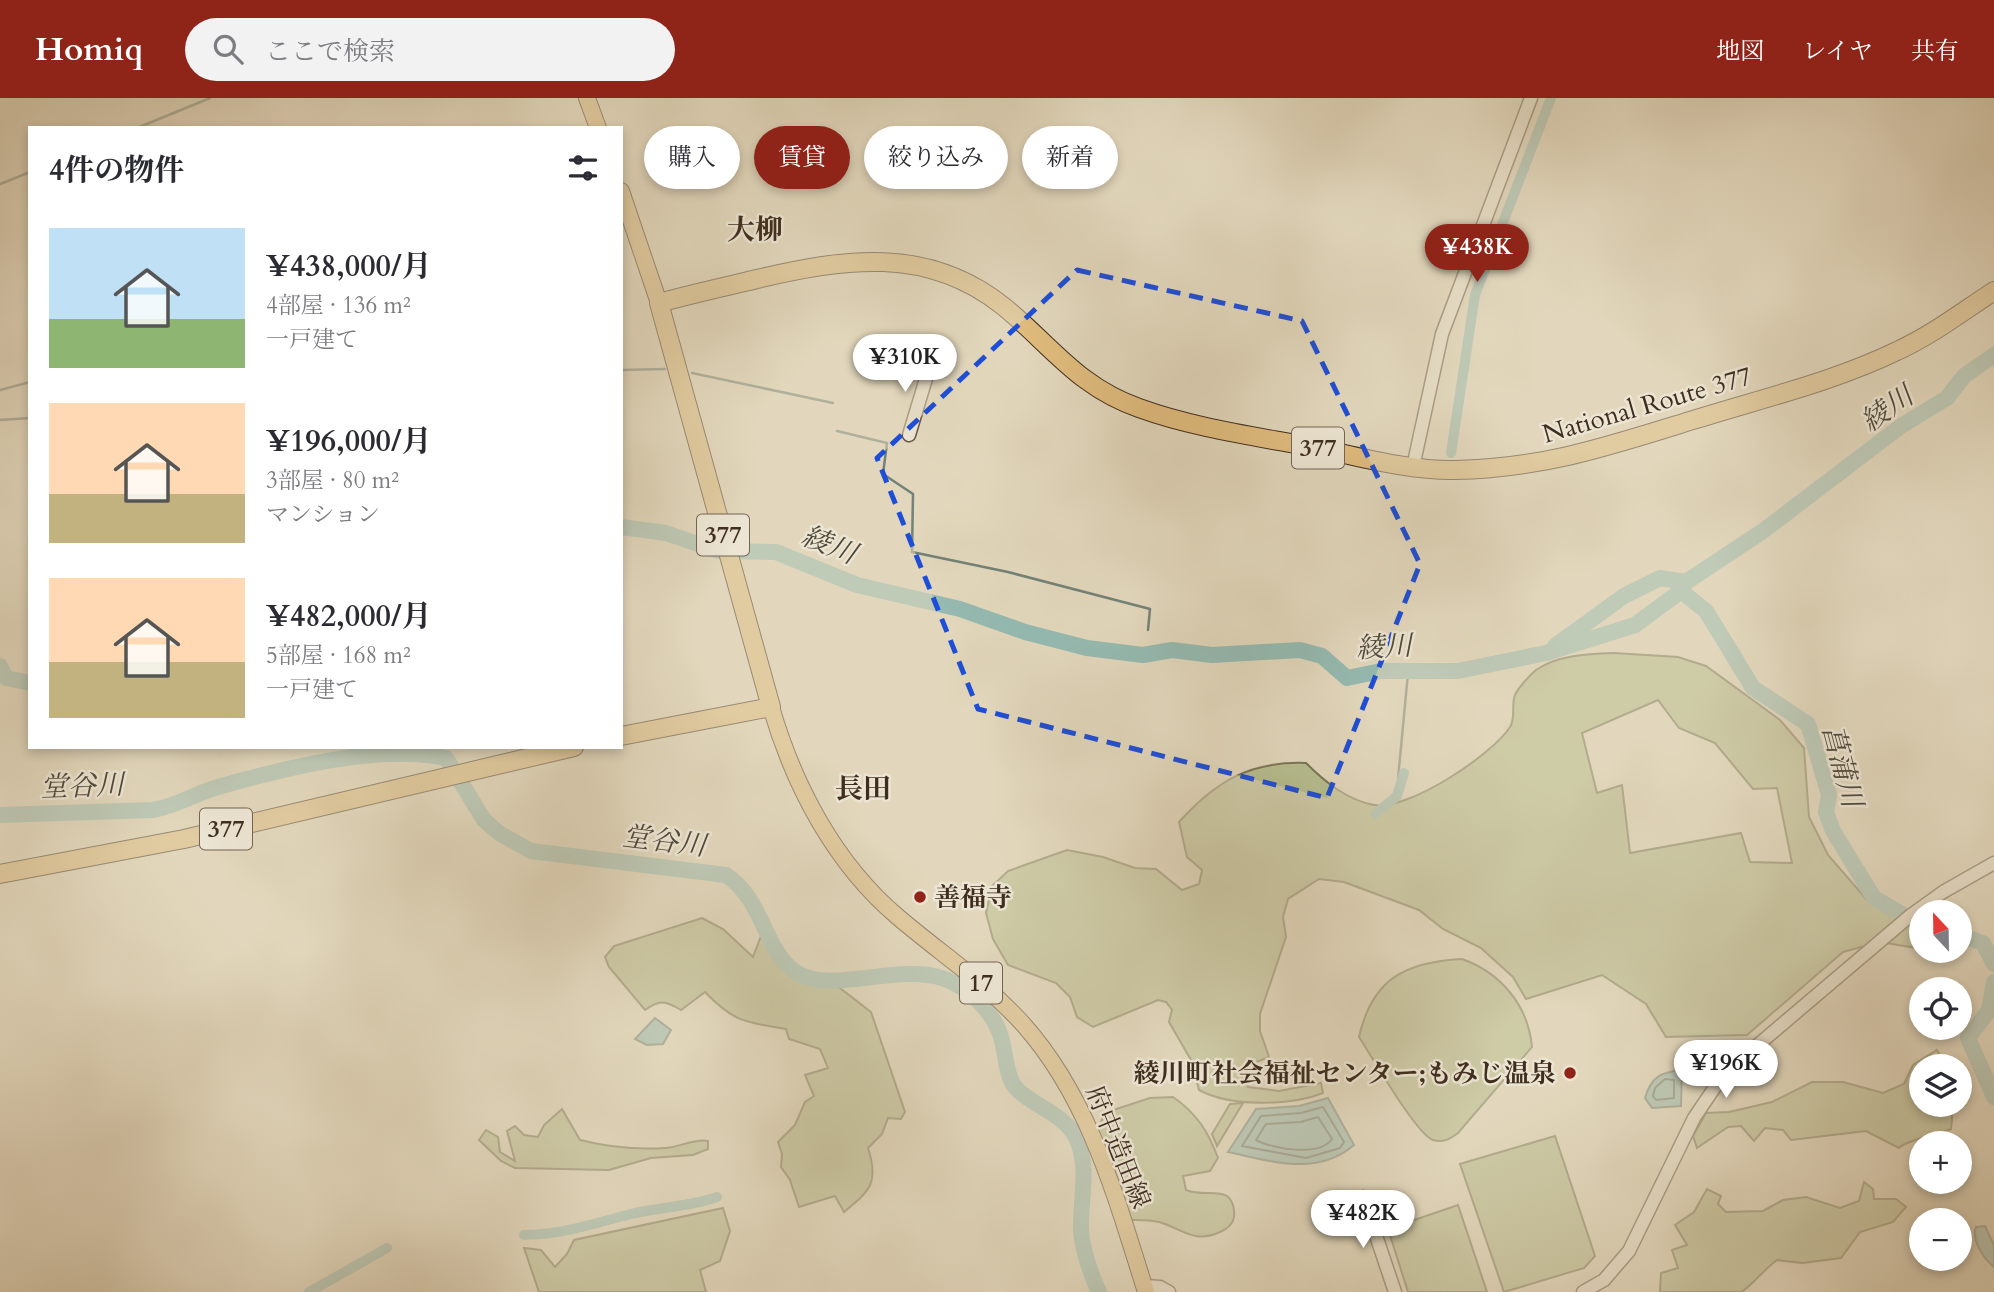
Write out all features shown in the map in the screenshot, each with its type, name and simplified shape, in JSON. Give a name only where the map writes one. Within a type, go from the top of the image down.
[{"type":"highway","name":"National Route 377","points":[[659,303],[831,262],[883,260],[907,263],[949,275],[981,291],[1001,304],[1092,386],[1139,408],[1173,418],[1412,467],[1451,470],[1504,468],[1572,457],[1783,392],[1894,353],[1929,335],[1994,290]]},
{"type":"highway","name":"377","points":[[659,303],[771,707]]},
{"type":"highway","points":[[623,736],[771,707]]},
{"type":"highway","name":"377","points":[[0,874],[184,839],[566,749]]},
{"type":"main road","points":[[587,98],[597,126]]},
{"type":"main road","points":[[623,197],[659,303]]},
{"type":"main road","name":"府中造田線","points":[[771,707],[782,742],[805,795],[851,869],[897,916],[992,993],[1024,1025],[1053,1063],[1093,1137],[1145,1289]]},
{"type":"street","points":[[1412,467],[1443,334],[1531,98]]},
{"type":"street","points":[[909,435],[931,362]]},
{"type":"street","points":[[1583,1292],[1616,1269],[1629,1251],[1694,1118],[1715,1087],[1753,1049],[1908,917],[1943,892],[1994,863]]},
{"type":"street","points":[[1363,1196],[1395,1292]]},
{"type":"street","points":[[1145,1289],[1160,1287],[1168,1292]]},
{"type":"highlighted area","points":[[1077,270],[1302,321],[1420,564],[1327,798],[978,709],[877,458]]},
{"type":"green space","points":[[1614,653],[1678,657],[1706,666],[1780,720],[1804,748],[1809,817],[1828,855],[1867,900],[1909,922],[1909,947],[1880,942],[1843,952],[1747,1035],[1666,1037],[1646,1004],[1602,975],[1526,999],[1513,977],[1481,948],[1443,929],[1419,910],[1344,882],[1319,879],[1288,899],[1283,917],[1286,937],[1260,1014],[1260,1031],[1269,1057],[1249,1065],[1242,1075],[1248,1087],[1279,1091],[1321,1083],[1323,1093],[1294,1100],[1260,1103],[1212,1096],[1199,1090],[1191,1060],[1169,1022],[1172,1010],[1166,1002],[1158,1000],[1093,1027],[1077,1017],[1070,997],[1056,983],[1008,965],[993,939],[986,913],[992,886],[1008,871],[1067,850],[1103,857],[1135,868],[1156,869],[1182,890],[1199,884],[1202,870],[1187,857],[1179,822],[1207,795],[1235,776],[1268,766],[1306,763],[1337,789],[1364,803],[1389,805],[1407,799],[1448,779],[1500,739],[1512,723],[1515,695],[1536,670],[1563,658]],"holes":[[[1658,700],[1679,728],[1715,743],[1753,789],[1777,788],[1792,863],[1750,862],[1741,833],[1630,853],[1622,785],[1597,793],[1582,733]]]},
{"type":"green space","points":[[702,918],[723,929],[753,957],[763,931],[776,956],[795,976],[836,985],[871,1012],[905,1112],[901,1119],[888,1118],[882,1134],[868,1148],[873,1169],[870,1184],[861,1198],[844,1212],[835,1196],[799,1207],[790,1180],[781,1167],[782,1154],[778,1142],[795,1125],[805,1102],[814,1096],[805,1075],[828,1068],[820,1049],[789,1039],[786,1029],[741,1020],[705,992],[681,1010],[663,1002],[645,1010],[609,967],[605,957],[614,946]]},
{"type":"green space","points":[[1462,959],[1489,973],[1510,992],[1525,1018],[1532,1047],[1458,1133],[1446,1140],[1437,1141],[1425,1135],[1416,1124],[1359,1037],[1373,1001],[1394,977],[1424,964]]},
{"type":"green space","points":[[1909,1073],[1909,1117],[1952,1117],[1951,1129],[1909,1131],[1909,1142],[1899,1148],[1866,1131],[1791,1140],[1783,1130],[1765,1128],[1754,1141],[1741,1126],[1728,1127],[1697,1148],[1693,1136],[1706,1113],[1729,1112],[1772,1102],[1812,1082],[1843,1082],[1883,1093],[1904,1084]]},
{"type":"green space","points":[[1173,1097],[1201,1124],[1218,1158],[1210,1171],[1183,1176],[1186,1190],[1225,1195],[1233,1206],[1234,1217],[1231,1224],[1225,1230],[1211,1235],[1196,1236],[1155,1221],[1126,1220],[1097,1135],[1104,1113],[1150,1098]]},
{"type":"green space","points":[[1243,1103],[1217,1146],[1212,1134],[1230,1104]]},
{"type":"green space","points":[[562,1109],[580,1140],[644,1149],[703,1140],[708,1141],[708,1149],[693,1155],[651,1158],[609,1170],[515,1168],[501,1161],[479,1140],[486,1130],[498,1137],[500,1152],[515,1161],[507,1131],[515,1126],[524,1135],[538,1137],[544,1125]]},
{"type":"green space","points":[[1555,1136],[1595,1256],[1584,1268],[1504,1292],[1460,1164]]},
{"type":"green space","points":[[1864,1182],[1873,1189],[1874,1199],[1896,1199],[1906,1207],[1893,1222],[1860,1232],[1841,1258],[1802,1263],[1777,1260],[1741,1292],[1660,1292],[1661,1273],[1678,1268],[1672,1250],[1687,1245],[1675,1225],[1694,1212],[1707,1189],[1721,1196],[1718,1204],[1726,1212],[1763,1211],[1783,1200],[1806,1197],[1840,1208],[1859,1201]]},
{"type":"green space","points":[[1458,1205],[1487,1292],[1408,1292],[1388,1229]]},
{"type":"green space","points":[[723,1208],[730,1231],[720,1261],[700,1270],[706,1292],[539,1292],[524,1248],[541,1250],[555,1267],[567,1254],[574,1240]]},
{"type":"water","points":[[655,1018],[671,1030],[663,1044],[647,1045],[635,1039]]},
{"type":"water","points":[[1682,1070],[1681,1106],[1652,1108],[1645,1098],[1650,1085],[1663,1074]]},
{"type":"water","points":[[1328,1098],[1354,1145],[1340,1155],[1325,1161],[1293,1164],[1228,1152],[1256,1109],[1299,1106]]},
{"type":"water","points":[[1985,1226],[1994,1245],[1994,1267],[1986,1259],[1975,1238],[1976,1227]]},
{"type":"waterway","points":[[142,126],[210,98]]},
{"type":"waterway","points":[[1451,453],[1475,295],[1551,98]]},
{"type":"waterway","points":[[0,184],[28,173]]},
{"type":"waterway","name":"綾川","points":[[623,527],[666,533],[718,551],[776,552],[857,585],[960,609],[1025,632],[1087,648],[1143,655],[1172,650],[1212,655],[1300,650],[1322,656],[1347,678],[1381,671],[1458,671],[1546,653],[1635,625],[1681,591],[1686,582],[1763,531],[1901,426],[1947,398],[1964,376],[1994,355]]},
{"type":"waterway","points":[[623,370],[665,369]]},
{"type":"waterway","points":[[692,373],[833,403]]},
{"type":"waterway","points":[[0,390],[28,383]]},
{"type":"waterway","points":[[0,420],[28,418]]},
{"type":"waterway","points":[[837,431],[887,443],[883,474],[913,494],[912,552],[1008,572],[1150,609],[1148,630]]},
{"type":"waterway","points":[[1555,646],[1624,596],[1660,578],[1686,582]]},
{"type":"waterway","name":"菖蒲川","points":[[1681,591],[1706,611],[1753,688],[1808,724],[1829,795],[1826,812],[1833,831],[1874,898],[1909,918]]},
{"type":"waterway","name":"綾川","points":[[0,666],[6,678],[28,683]]},
{"type":"waterway","points":[[1401,786],[1398,779],[1408,673]]},
{"type":"waterway","name":"堂谷川","points":[[0,815],[153,810],[218,787],[273,772],[361,756],[419,754],[446,758],[484,820],[499,833],[531,851],[726,875],[749,899],[779,955],[789,967],[801,975],[831,981],[887,975],[925,975],[952,982],[980,1003],[999,1031],[1008,1071],[1015,1087],[1066,1124],[1078,1142],[1084,1175],[1082,1239],[1087,1262],[1099,1292]]},
{"type":"waterway","points":[[1375,814],[1397,796],[1404,773]]},
{"type":"waterway","name":"菖蒲川","points":[[1972,939],[1983,943],[1994,964]]},
{"type":"waterway","name":"菖蒲川","points":[[1994,982],[1989,1010],[1968,1038],[1994,1097]]},
{"type":"waterway","points":[[524,1235],[565,1231],[631,1214],[717,1197]]},
{"type":"waterway","points":[[309,1292],[387,1248]]},
{"type":"place","name":"善福寺","points":[[920,897]]},
{"type":"place","name":"綾川町社会福祉センター;もみじ温泉","points":[[1570,1073]]},
{"type":"district","name":"大柳","points":[[755,230]]},
{"type":"district","name":"長田","points":[[863,789]]}]
